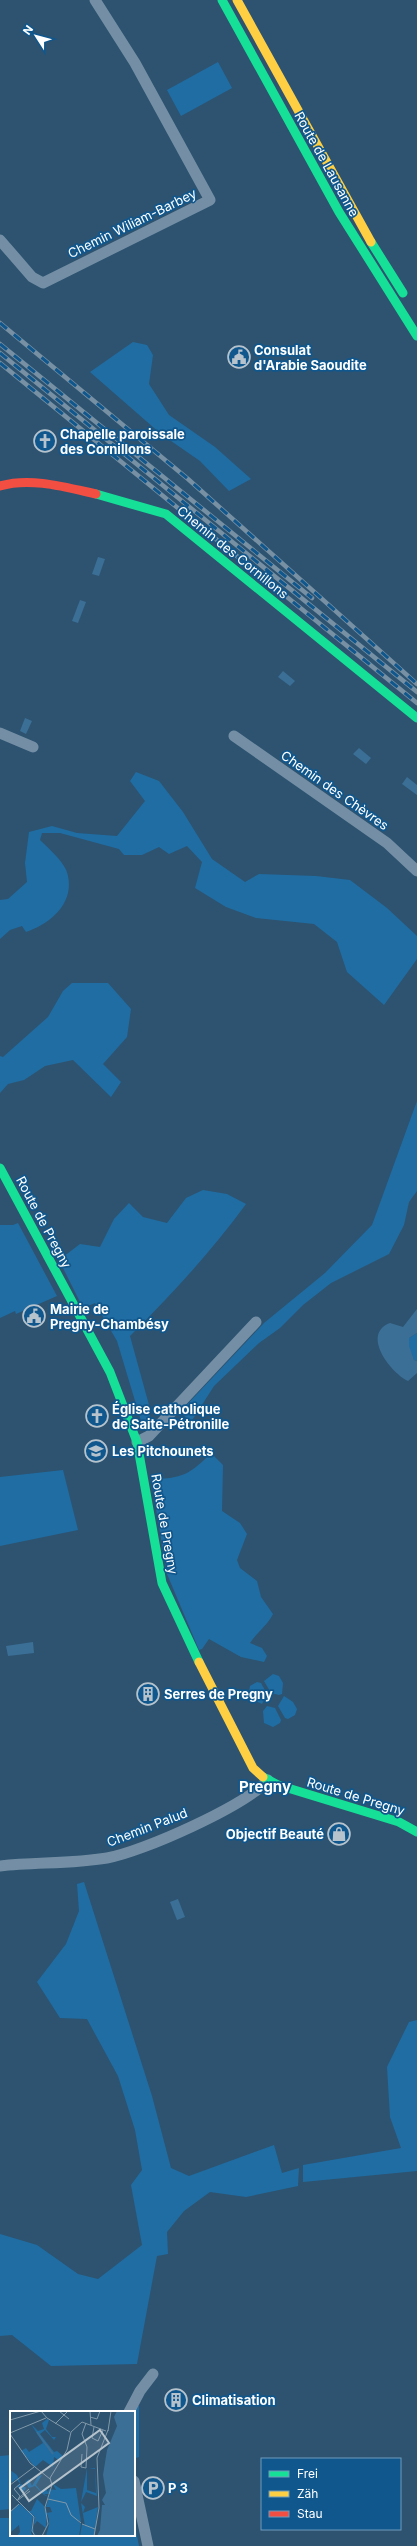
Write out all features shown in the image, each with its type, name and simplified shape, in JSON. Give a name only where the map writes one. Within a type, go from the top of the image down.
[{"type":"street","name":"Chemin Wiliam-Barbey","points":[[0,240],[32,277],[44,283],[210,200],[135,63],[95,0]]},
{"type":"street","points":[[212,0],[238,31]]},
{"type":"street","name":"Route de Lausanne","points":[[222,0],[336,208],[378,278],[417,336]]},
{"type":"street","name":"Route de Lausanne","points":[[237,0],[352,210],[410,303]]},
{"type":"street","points":[[242,0],[246,16]]},
{"type":"street","name":"Chemin des Cornillons","points":[[0,486],[12,482],[32,483],[140,504],[166,514],[417,718]]},
{"type":"street","points":[[0,733],[33,747]]},
{"type":"street","name":"Chemin des Chèvres","points":[[234,736],[387,843],[417,871]]},
{"type":"street","name":"Route de Pregny","points":[[0,1168],[103,1357],[137,1442],[162,1583],[185,1636],[253,1768],[268,1780],[330,1802],[399,1822],[417,1832]]},
{"type":"street","points":[[137,1442],[149,1436],[256,1322]]},
{"type":"street","name":"Chemin Palud","points":[[0,1866],[61,1863],[121,1855],[222,1812],[262,1787],[268,1780]]},
{"type":"street","points":[[130,2411],[140,2391],[153,2374]]},
{"type":"street","points":[[135,2486],[148,2546]]},
{"type":"shaded area","points":[[218,62],[232,88],[181,116],[167,90]]},
{"type":"shaded area","points":[[133,342],[147,345],[153,355],[149,384],[169,415],[215,447],[251,479],[229,491],[200,461],[161,434],[90,372]]},
{"type":"shaded area","points":[[98,557],[105,559],[99,576],[92,574]]},
{"type":"shaded area","points":[[80,600],[86,602],[78,623],[72,621]]},
{"type":"shaded area","points":[[283,671],[295,681],[290,686],[278,677]]},
{"type":"shaded area","points":[[25,718],[32,721],[26,734],[20,731]]},
{"type":"shaded area","points":[[359,748],[371,758],[366,764],[353,754]]},
{"type":"shaded area","points":[[136,772],[159,781],[183,812],[212,859],[245,882],[259,874],[316,876],[350,880],[387,908],[417,936],[417,959],[384,1005],[347,972],[337,942],[314,924],[256,918],[226,907],[195,888],[202,862],[187,846],[169,854],[159,847],[142,855],[124,855],[119,849],[60,833],[42,833],[40,840],[57,856],[67,871],[69,886],[64,904],[58,912],[44,924],[26,932],[22,926],[10,930],[0,939],[0,900],[8,899],[27,882],[25,863],[29,832],[52,826],[77,833],[117,836],[145,801],[130,781]]},
{"type":"shaded area","points":[[407,777],[417,785],[417,795],[402,784]]},
{"type":"shaded area","points":[[72,983],[108,983],[131,1009],[127,1037],[103,1064],[121,1082],[111,1097],[73,1060],[45,1066],[24,1080],[8,1084],[0,1093],[0,1056],[3,1057],[48,1017],[63,991]]},
{"type":"shaded area","points":[[417,1101],[417,1191],[409,1202],[404,1225],[389,1254],[331,1283],[303,1305],[280,1328],[259,1343],[214,1386],[191,1422],[180,1412],[264,1323],[325,1273],[372,1225]]},
{"type":"shaded area","points":[[203,1190],[227,1194],[246,1204],[191,1272],[130,1336],[149,1405],[150,1418],[146,1426],[142,1424],[117,1341],[95,1303],[83,1308],[59,1260],[80,1244],[100,1247],[114,1219],[129,1203],[143,1217],[167,1223],[186,1198]]},
{"type":"shaded area","points":[[18,1223],[57,1296],[16,1314],[15,1311],[0,1318],[0,1225],[13,1225]]},
{"type":"shaded area","points":[[417,1309],[417,1333],[409,1338],[409,1346],[414,1360],[417,1361],[417,1373],[408,1381],[394,1370],[381,1353],[378,1344],[378,1335],[382,1328],[390,1323],[403,1327]]},
{"type":"shaded area","points":[[417,1333],[417,1361],[414,1360],[408,1346],[409,1338]]},
{"type":"shaded area","points":[[208,1456],[214,1456],[223,1465],[222,1511],[240,1523],[247,1534],[237,1560],[240,1568],[257,1581],[261,1597],[273,1614],[250,1643],[262,1648],[267,1656],[264,1662],[241,1657],[209,1639],[202,1649],[199,1650],[167,1574],[152,1485],[155,1479],[172,1478],[190,1471]]},
{"type":"shaded area","points":[[63,1470],[78,1530],[0,1546],[0,1477]]},
{"type":"shaded area","points":[[33,1642],[34,1653],[8,1656],[6,1646]]},
{"type":"shaded area","points":[[273,1674],[279,1676],[283,1683],[282,1694],[279,1695],[271,1693],[264,1681]]},
{"type":"shaded area","points":[[257,1682],[261,1683],[267,1694],[262,1704],[252,1699],[249,1692],[250,1686]]},
{"type":"shaded area","points":[[284,1696],[293,1702],[297,1709],[295,1715],[288,1719],[285,1718],[278,1706]]},
{"type":"shaded area","points":[[267,1706],[275,1708],[281,1720],[280,1723],[273,1727],[264,1723],[263,1711]]},
{"type":"shaded area","points":[[84,1882],[152,2096],[171,2168],[189,2176],[274,2145],[282,2173],[299,2168],[298,2186],[246,2197],[210,2192],[184,2211],[167,2232],[168,2254],[157,2256],[137,2364],[51,2366],[12,2335],[0,2336],[0,2234],[37,2245],[78,2274],[98,2279],[142,2245],[131,2185],[142,2170],[135,2130],[118,2076],[87,2019],[60,2018],[37,1982],[66,1944],[79,1911],[77,1884]]},
{"type":"shaded area","points":[[178,1899],[185,1917],[177,1920],[170,1902]]},
{"type":"shaded area","points":[[417,2020],[417,2171],[303,2182],[303,2165],[401,2148],[390,2117],[387,2067],[409,2022]]},
{"type":"shaded area","points":[[136,2406],[139,2406],[139,2457],[136,2458],[135,2447]]},
{"type":"shaded area","points":[[10,2455],[10,2509],[0,2510],[0,2456]]},
{"type":"shaded area","points":[[0,2518],[10,2518],[10,2536],[135,2536],[135,2526],[139,2546],[0,2546]]},
{"type":"railway","points":[[0,323],[188,479],[417,684]]},
{"type":"railway","points":[[0,344],[312,598]]},
{"type":"railway","points":[[0,353],[417,692]]},
{"type":"railway","points":[[0,363],[417,703]]},
{"type":"traffic: fast","points":[[222,0],[339,212],[417,336]]},
{"type":"traffic: fast","points":[[371,242],[403,293]]},
{"type":"traffic: fast","points":[[96,494],[166,514],[417,718]]},
{"type":"traffic: fast","points":[[0,1168],[110,1372],[137,1442],[162,1583],[199,1662]]},
{"type":"traffic: fast","points":[[263,1777],[278,1785],[399,1822],[417,1832]]},
{"type":"traffic: slow","points":[[237,0],[371,242]]},
{"type":"traffic: slow","points":[[199,1662],[253,1768],[263,1777]]},
{"type":"traffic: jam","points":[[0,486],[23,482],[48,484],[96,494]]},
{"type":"place","name":"Consulat d'Arabie Saoudite","points":[[239,357]]},
{"type":"place","name":"Chapelle paroissale des Cornillons","points":[[45,441]]},
{"type":"place","name":"Mairie de Pregny-Chambésy","points":[[34,1316]]},
{"type":"place","name":"Église catholique de Saite-Pétronille","points":[[97,1416]]},
{"type":"place","name":"Les Pitchounets","points":[[96,1451]]},
{"type":"place","name":"Serres de Pregny","points":[[148,1694]]},
{"type":"place","name":"Objectif Beauté","points":[[339,1834]]},
{"type":"place","name":"Climatisation","points":[[176,2400]]},
{"type":"place","name":"P 3","points":[[153,2488]]},
{"type":"district","name":"Pregny","points":[[265,1787]]}]
